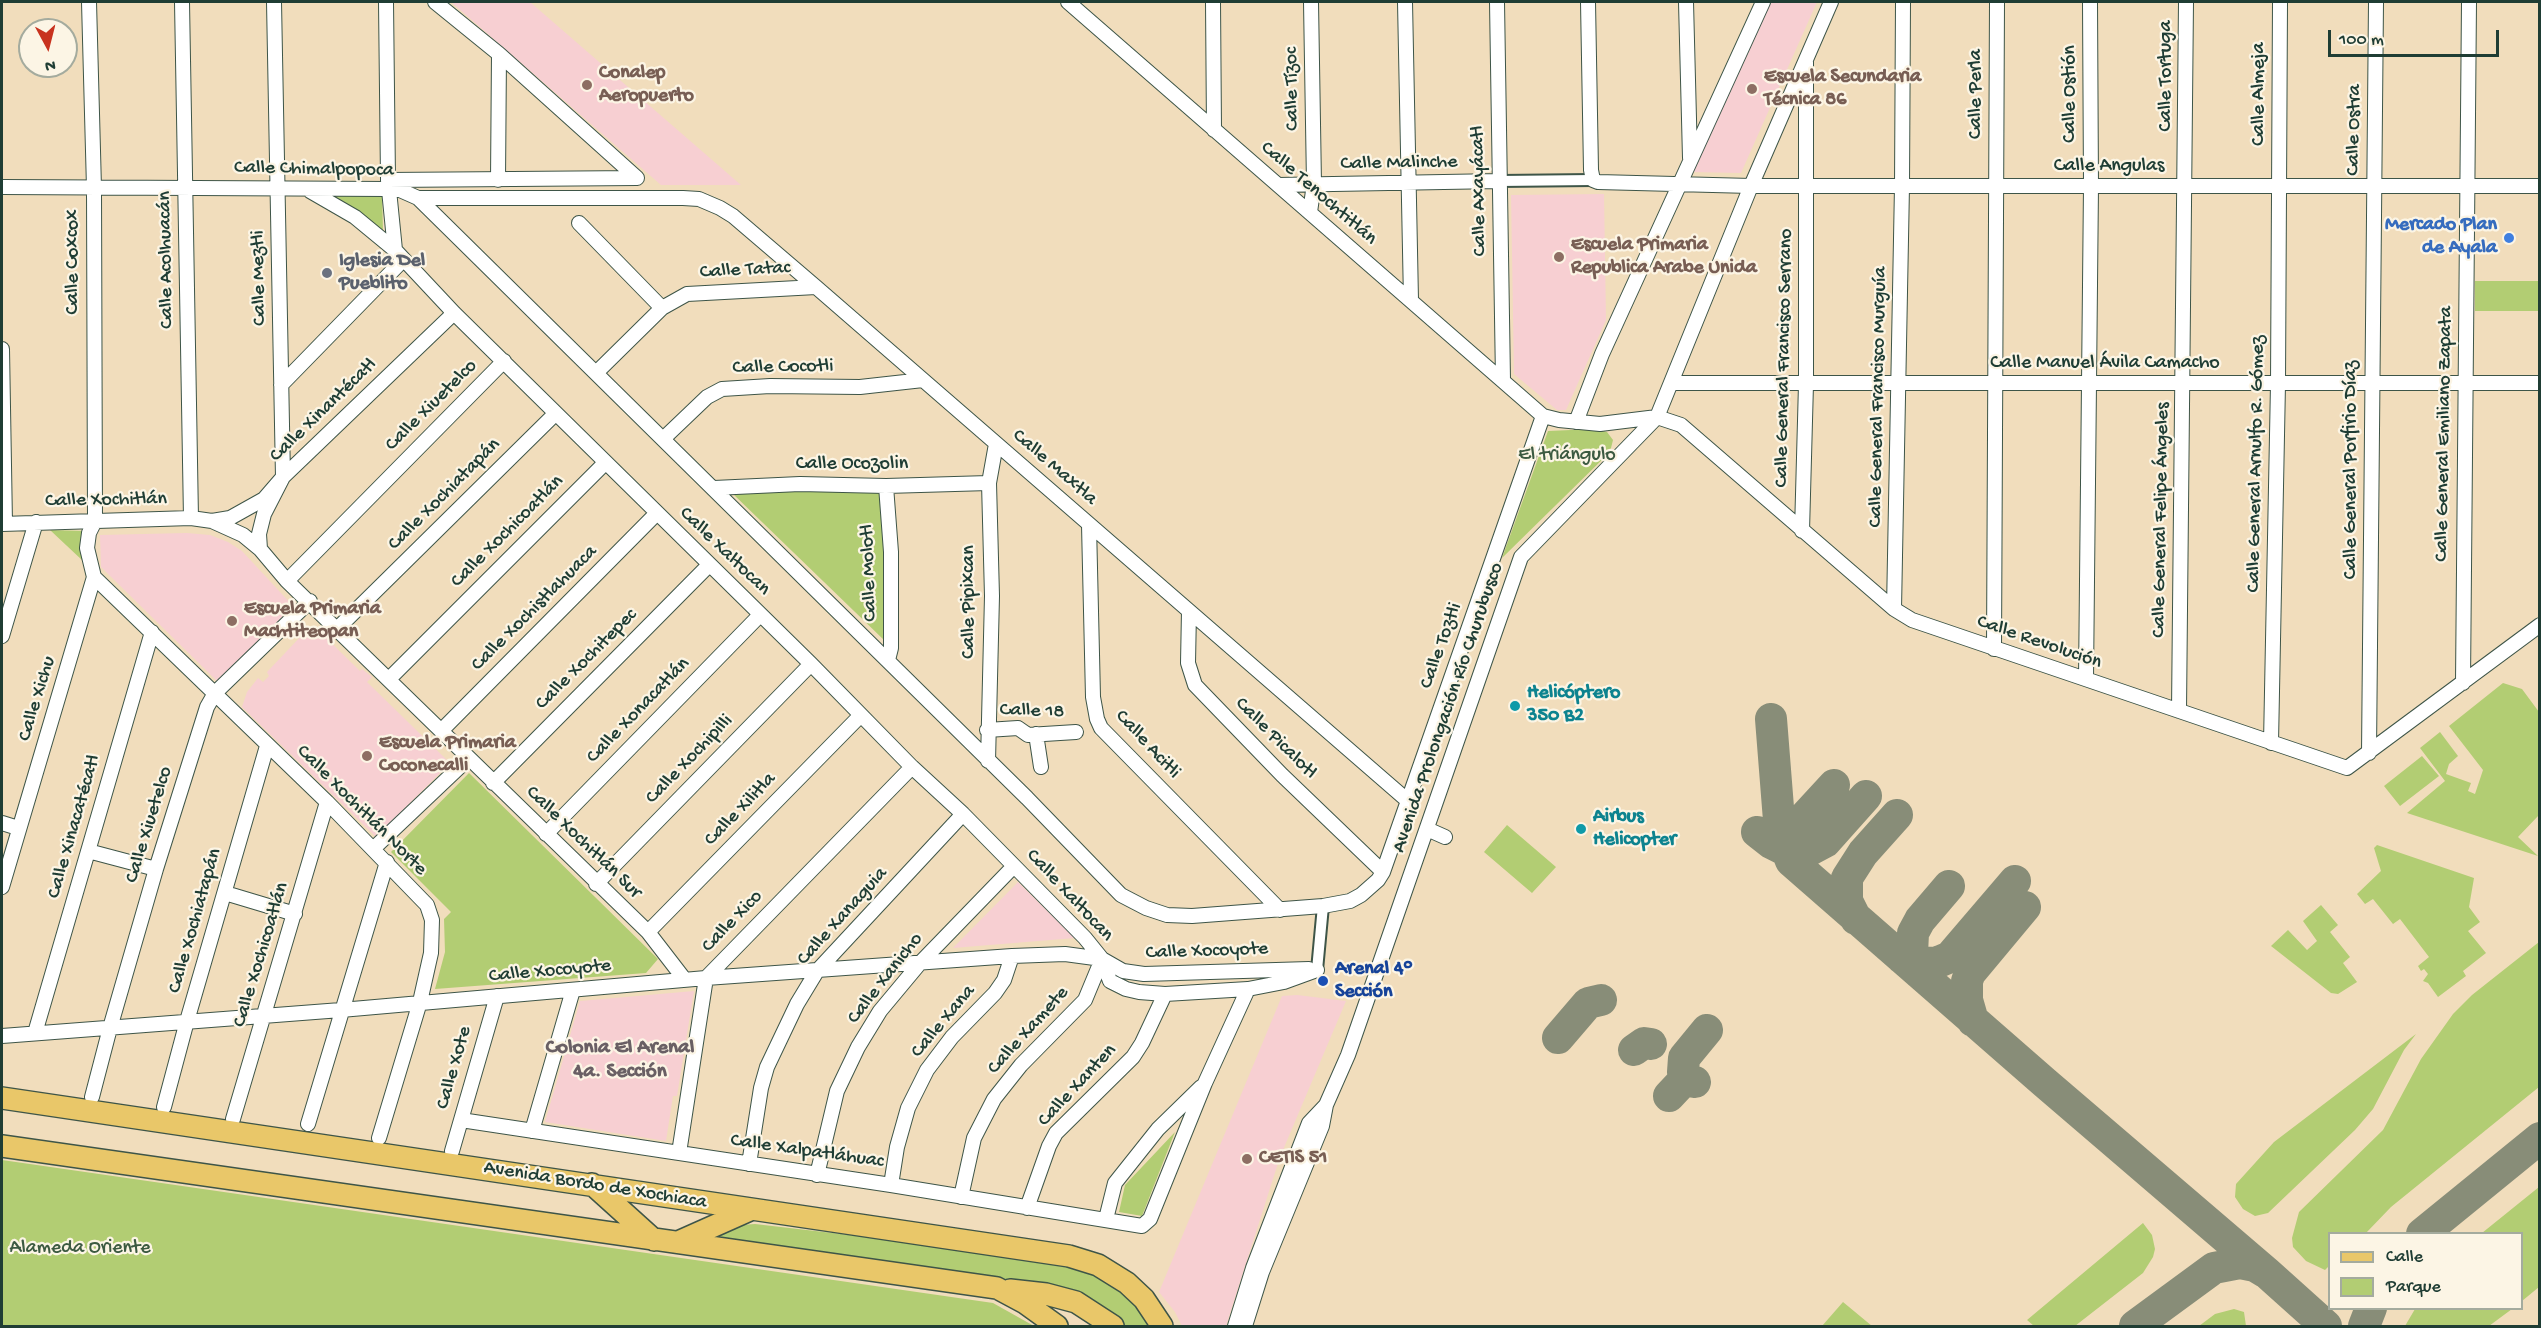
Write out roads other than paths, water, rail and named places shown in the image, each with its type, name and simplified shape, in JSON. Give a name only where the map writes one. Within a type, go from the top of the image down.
[{"type":"main road","name":"Avenida Bordo de Xochiaca","points":[[2,1098],[1046,1252],[1098,1265],[1127,1283],[1144,1299],[1162,1326]]},
{"type":"main road","points":[[2,1146],[1046,1294],[1076,1302],[1113,1326]]},
{"type":"main road","points":[[592,1184],[654,1239]]},
{"type":"main road","points":[[678,1242],[750,1210]]},
{"type":"main road","points":[[997,1288],[1026,1303],[1057,1326]]},
{"type":"street","name":"Calle Coxcox","points":[[89,2],[94,188],[95,521]]},
{"type":"street","name":"Calle Acolhuacán","points":[[182,2],[191,518]]},
{"type":"street","name":"Calle Meztli","points":[[260,549],[264,514],[283,477],[274,2]]},
{"type":"street","points":[[281,385],[399,255],[388,185],[386,2]]},
{"type":"street","points":[[388,185],[498,180],[637,178],[499,54],[435,2]]},
{"type":"street","name":"Calle Tenochtitlán","points":[[1068,2],[1543,416]]},
{"type":"street","points":[[1213,2],[1214,130]]},
{"type":"street","name":"Calle Tízoc","points":[[1310,212],[1314,184],[1311,2]]},
{"type":"street","points":[[1405,2],[1411,300]]},
{"type":"street","name":"Calle Axayácatl","points":[[1497,2],[1503,380]]},
{"type":"street","points":[[1588,2],[1592,175]]},
{"type":"street","points":[[1686,2],[1690,161]]},
{"type":"street","points":[[1576,422],[1602,354],[1763,2]]},
{"type":"street","name":"Avenida Prolongación Río Churubusco","points":[[1245,1326],[1262,1272],[1322,1126],[1326,1105],[1348,1055],[1521,557],[1657,417],[1751,186],[1830,2]]},
{"type":"street","name":"Calle General Francisco Murguía","points":[[1894,609],[1903,2]]},
{"type":"street","name":"Calle Perla","points":[[1994,649],[1997,2]]},
{"type":"street","name":"Calle Ostión","points":[[2086,679],[2091,186],[2090,2]]},
{"type":"street","name":"Calle Tortuga","points":[[2186,186],[2187,2]]},
{"type":"street","name":"Calle Almeja","points":[[2279,186],[2280,2]]},
{"type":"street","name":"Calle Ostra","points":[[2374,187],[2376,2]]},
{"type":"street","name":"Calle General Emiliano Zapata","points":[[2463,682],[2469,2]]},
{"type":"street","points":[[498,180],[499,54]]},
{"type":"street","name":"Calle General Francisco Serrano","points":[[1802,531],[1806,384],[1806,55]]},
{"type":"street","name":"Calle Malinche","points":[[1278,185],[1499,181],[1592,175],[1598,182],[1679,185]]},
{"type":"street","name":"Calle Chimalpopoca","points":[[2,187],[306,189],[388,185],[418,198],[660,199]]},
{"type":"street","name":"Calle Angulas","points":[[1679,185],[2540,186]]},
{"type":"street","name":"Calle General Felipe Ángeles","points":[[2179,711],[2186,186]]},
{"type":"street","name":"Calle General Arnulfo R. Gómez","points":[[2271,743],[2278,384],[2279,186]]},
{"type":"street","name":"Calle General Porfirio Díaz","points":[[2369,753],[2374,187]]},
{"type":"street","name":"Calle Xaltocan","points":[[306,189],[324,197],[356,217],[399,255],[555,414],[811,664],[912,767],[963,814],[1085,938],[1102,959]]},
{"type":"street","name":"Calle Xaltocan","points":[[418,198],[1028,798],[1121,895],[1158,912]]},
{"type":"street","name":"Calle Maxtla","points":[[660,199],[699,199],[720,208],[816,286],[1408,801]]},
{"type":"street","points":[[579,223],[662,308]]},
{"type":"street","name":"Calle Tatac","points":[[597,372],[662,308],[678,298],[698,292],[816,286]]},
{"type":"street","name":"Calle Xinantécatl","points":[[212,521],[230,518],[264,499],[283,477],[454,313]]},
{"type":"street","points":[[2,349],[3,524]]},
{"type":"street","name":"Calle Xiuetelco","points":[[287,581],[504,362]]},
{"type":"street","name":"Calle Cocotli","points":[[663,439],[707,397],[722,389],[777,386],[860,387],[923,380]]},
{"type":"street","name":"Calle Manuel Ávila Camacho","points":[[1671,382],[1806,384],[2540,383]]},
{"type":"street","name":"Calle Xochiatapán","points":[[338,629],[555,414]]},
{"type":"street","points":[[1543,416],[1576,422],[1623,423],[1657,417]]},
{"type":"street","name":"Calle Toztli","points":[[1371,887],[1383,872],[1543,416]]},
{"type":"street","name":"Calle Revolución","points":[[1657,417],[1681,425],[1894,609],[1912,620],[2347,768],[2540,625]]},
{"type":"street","name":"Calle Pipixcan","points":[[988,761],[992,596],[989,483],[996,444]]},
{"type":"street","name":"Calle Xochicoatlán","points":[[389,679],[605,463]]},
{"type":"street","name":"Calle Ocozolin","points":[[714,488],[816,483],[886,486],[989,483]]},
{"type":"street","name":"Calle Molotl","points":[[886,486],[891,552],[891,648],[888,660]]},
{"type":"street","name":"Calle Xochistlahuaca","points":[[441,731],[656,514]]},
{"type":"street","name":"Calle Xochitlán","points":[[3,524],[191,518],[212,521]]},
{"type":"street","points":[[94,577],[87,548],[89,533],[95,521]]},
{"type":"street","name":"Calle Xochitlán Sur","points":[[212,521],[243,535],[260,549],[287,581],[310,601],[596,884],[648,932],[685,980]]},
{"type":"street","points":[[2,636],[36,522]]},
{"type":"street","name":"Calle Acitli","points":[[1089,525],[1093,697],[1101,728],[1280,910]]},
{"type":"street","name":"Calle Xochitepec","points":[[494,783],[709,565]]},
{"type":"street","name":"Calle Xochitlán Norte","points":[[94,577],[327,802],[427,905],[432,920],[431,953],[420,1002],[379,1138]]},
{"type":"street","name":"Calle Xichu","points":[[2,887],[94,577]]},
{"type":"street","name":"Calle Xiuetelco","points":[[92,1097],[156,869],[207,707],[215,693],[310,601]]},
{"type":"street","name":"Calle Picalotl","points":[[1189,611],[1188,663],[1195,685],[1293,786],[1383,872]]},
{"type":"street","name":"Calle Xonacatlán","points":[[546,834],[760,615]]},
{"type":"street","name":"Calle Xinacatécatl","points":[[35,1033],[152,632]]},
{"type":"street","name":"Calle Xochipilli","points":[[596,884],[811,664]]},
{"type":"street","name":"Calle Xilitla","points":[[648,932],[861,715]]},
{"type":"street","name":"Calle 18","points":[[987,730],[1018,728],[1028,735],[1076,732]]},
{"type":"street","points":[[1036,734],[1041,767]]},
{"type":"street","name":"Calle Xochiatapán","points":[[164,1107],[267,746]]},
{"type":"street","points":[[373,849],[468,759]]},
{"type":"street","name":"Calle Xico","points":[[679,1153],[705,978],[912,767]]},
{"type":"street","name":"Calle Xochicoatlán","points":[[233,1119],[327,802]]},
{"type":"street","name":"Calle Xanaguia","points":[[749,1164],[761,1088],[767,1067],[796,1004],[818,971],[963,814]]},
{"type":"street","points":[[2,823],[18,828]]},
{"type":"street","points":[[1427,829],[1445,837]]},
{"type":"street","points":[[88,851],[156,869]]},
{"type":"street","points":[[308,1124],[387,862]]},
{"type":"street","name":"Calle Xanicho","points":[[817,1175],[837,1091],[847,1068],[880,1011],[920,963],[1014,866]]},
{"type":"street","name":"Calle Xocoyote","points":[[1158,912],[1192,916],[1323,906],[1350,901],[1371,887]]},
{"type":"street","points":[[225,893],[295,914]]},
{"type":"street","points":[[1317,970],[1323,906]]},
{"type":"street","name":"Calle Xocoyote","points":[[2,1036],[341,1010],[705,978],[1012,956],[1065,954],[1102,959],[1123,971],[1144,974],[1317,970]]},
{"type":"street","name":"Calle Xana","points":[[891,1185],[897,1147],[908,1108],[927,1070],[952,1037],[995,993],[1004,980],[1012,956]]},
{"type":"street","name":"Calle Xocoyote","points":[[1102,959],[1110,981],[1139,992],[1165,994],[1248,989],[1284,982],[1317,970]]},
{"type":"street","name":"Calle Xamete","points":[[962,1197],[974,1138],[994,1100],[1021,1065],[1085,1000],[1102,959]]},
{"type":"street","points":[[1106,1219],[1115,1184],[1158,1129],[1205,1083],[1248,989]]},
{"type":"street","points":[[532,1131],[573,990]]},
{"type":"street","name":"Calle Xanten","points":[[1027,1208],[1049,1146],[1056,1133],[1133,1057],[1142,1044],[1165,994]]},
{"type":"street","name":"Calle Xote","points":[[452,1151],[497,996]]},
{"type":"street","name":"Calle Xalpatláhuac","points":[[461,1119],[891,1185],[1138,1226],[1146,1225],[1150,1220],[1205,1083]]},
{"type":"street","name":"Avenida Prolongación Río Churubusco","points":[[1235,1326],[1253,1268],[1309,1123],[1326,1105]]},
{"type":"place","name":"Conalep Aeropuerto","points":[[587,85]]},
{"type":"place","name":"Escuela Secundaria Técnica 86","points":[[1752,89]]},
{"type":"place","name":"Mercado Plan de Ayala","points":[[2509,238]]},
{"type":"place","name":"Escuela Primaria Republica Arabe Unida","points":[[1559,257]]},
{"type":"place","name":"Iglesia Del Pueblito","points":[[327,273]]},
{"type":"place","name":"Escuela Primaria Machtiteopan","points":[[232,621]]},
{"type":"place","name":"Helicóptero 350 B2","points":[[1515,706]]},
{"type":"place","name":"Escuela Primaria Coconecalli","points":[[367,756]]},
{"type":"place","name":"Airbus Helicopter","points":[[1581,829]]},
{"type":"place","name":"Arenal 4° Sección","points":[[1323,981]]},
{"type":"place","name":"CETIS 51","points":[[1247,1159]]},
{"type":"district","name":"Colonia El Arenal 4a. Sección","points":[[620,1061]]},
{"type":"park label","name":"El triángulo","points":[[1567,456]]},
{"type":"park label","name":"Alameda Oriente","points":[[80,1249]]}]
